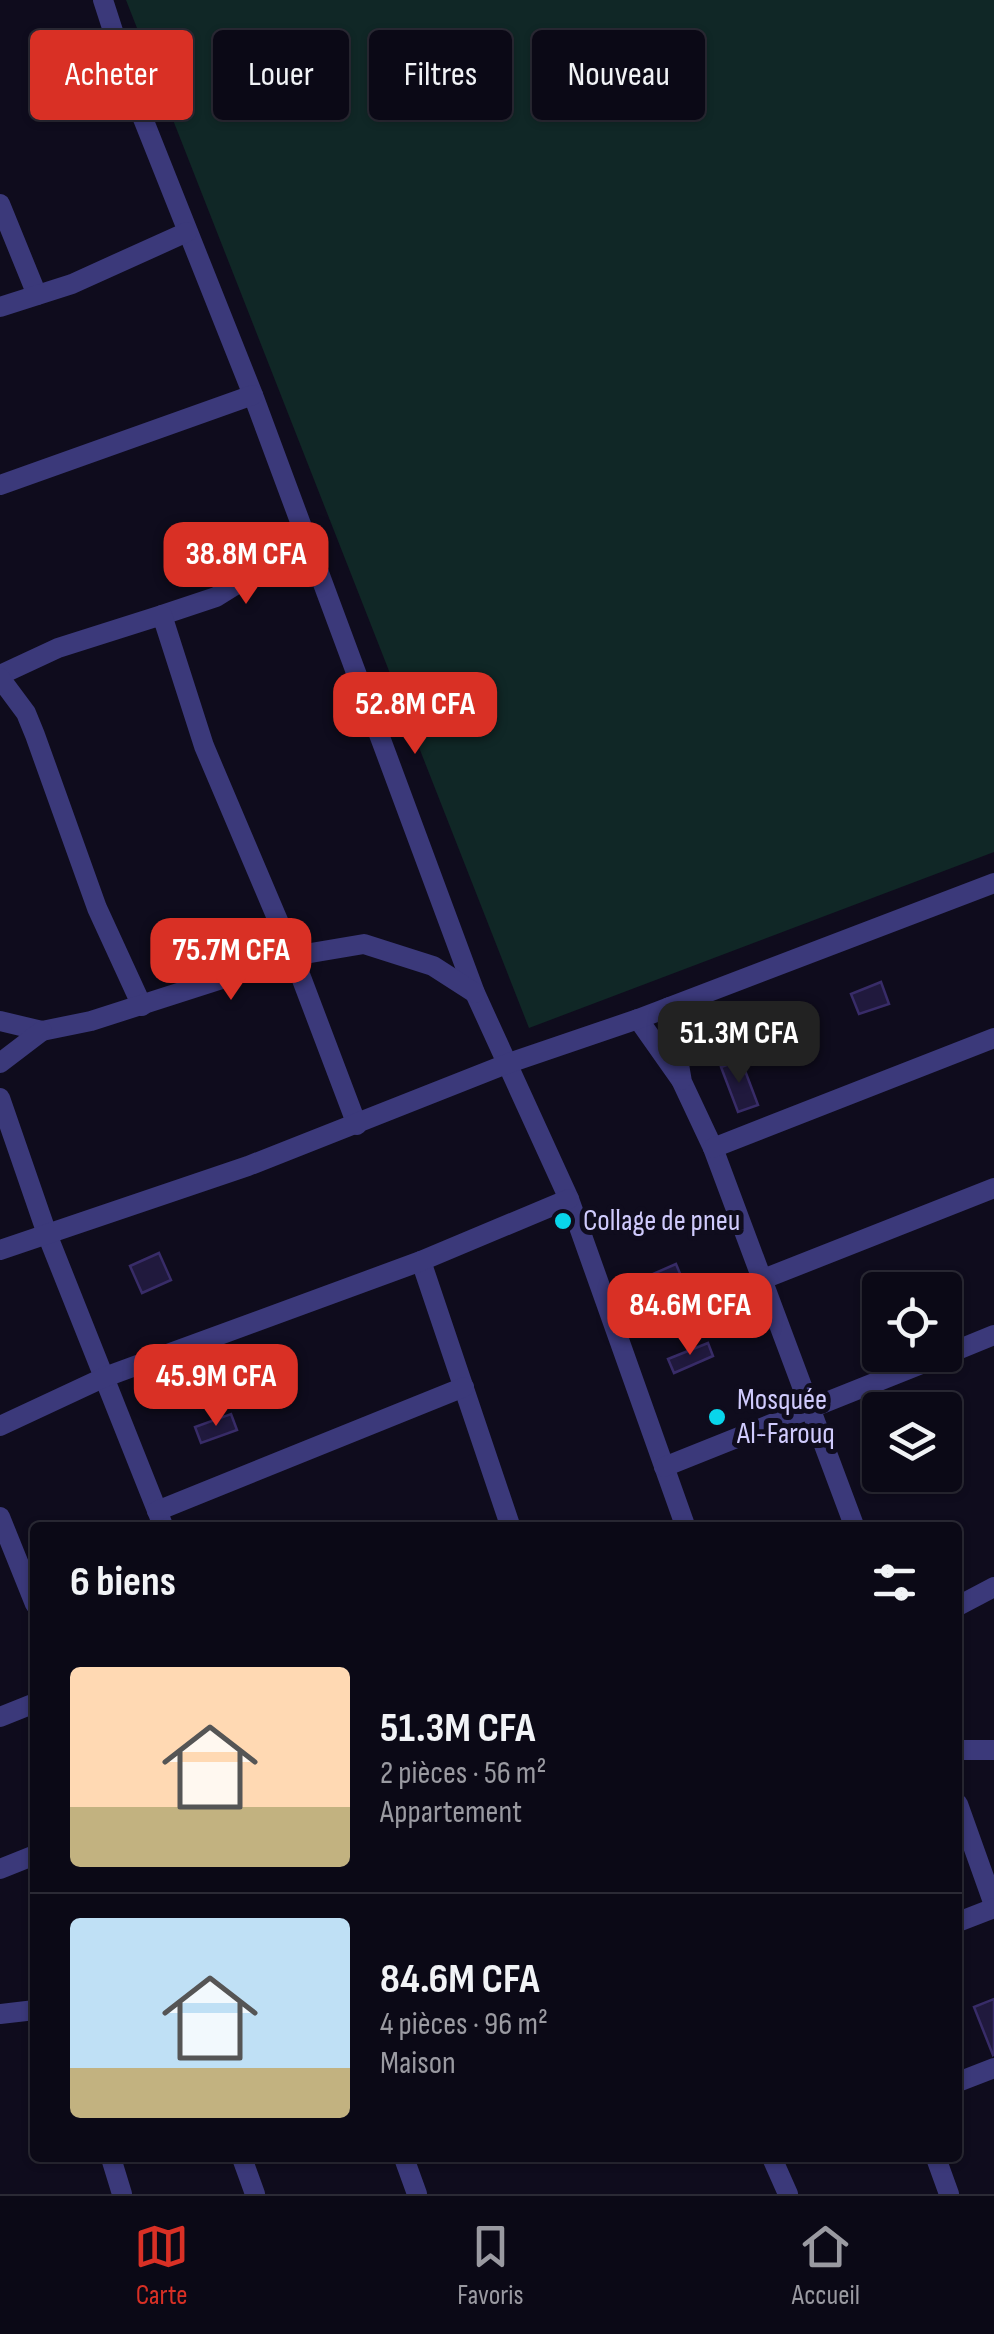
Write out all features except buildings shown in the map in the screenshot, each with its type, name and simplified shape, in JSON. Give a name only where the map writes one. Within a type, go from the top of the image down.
[{"type":"street","points":[[103,0],[134,96],[254,395],[475,993],[569,1199],[684,1522]]},
{"type":"street","points":[[0,204],[37,295]]},
{"type":"street","points":[[0,307],[138,257],[188,232]]},
{"type":"street","points":[[0,485],[254,395]]},
{"type":"street","points":[[142,1006],[97,908],[31,724],[0,676],[58,648],[216,596],[312,550]]},
{"type":"street","points":[[162,615],[204,746],[293,956],[357,1125]]},
{"type":"street","points":[[0,1250],[230,1172],[509,1063],[638,1019],[994,883]]},
{"type":"street","points":[[0,1021],[42,1031],[91,1022],[293,956],[371,945],[433,966],[475,993]]},
{"type":"street","points":[[669,1007],[682,1082]]},
{"type":"street","points":[[638,1019],[682,1082],[713,1148],[854,1522]]},
{"type":"street","points":[[0,1063],[42,1031]]},
{"type":"street","points":[[713,1148],[994,1038]]},
{"type":"street","points":[[0,1098],[47,1234],[160,1519],[464,1387]]},
{"type":"street","points":[[761,1280],[994,1188]]},
{"type":"street","points":[[0,1426],[105,1377],[421,1261],[569,1199]]},
{"type":"street","points":[[421,1261],[506,1522]]},
{"type":"street","points":[[962,1348],[994,1335]]},
{"type":"street","points":[[664,1467],[902,1372]]},
{"type":"street","points":[[0,1517],[8,1567],[30,1597]]},
{"type":"street","points":[[962,1604],[994,1586]]},
{"type":"street","points":[[0,1717],[30,1704]]},
{"type":"street","points":[[962,1750],[994,1750]]},
{"type":"street","points":[[962,1815],[994,1907],[962,1920]]},
{"type":"street","points":[[0,1869],[30,1856]]},
{"type":"street","points":[[0,2014],[30,2011]]},
{"type":"street","points":[[962,2080],[994,2068]]},
{"type":"street","points":[[112,2162],[122,2194]]},
{"type":"street","points":[[244,2162],[256,2194]]},
{"type":"street","points":[[406,2162],[418,2194]]},
{"type":"street","points":[[774,2162],[788,2194]]},
{"type":"street","points":[[937,2162],[949,2194]]},
{"type":"green space","points":[[126,0],[994,0],[994,852],[529,1028],[173,120],[193,120],[193,30],[138,30]]},
{"type":"place","name":"Collage de pneu","points":[[563,1221]]},
{"type":"place","name":"Mosquée Al-Farouq","points":[[717,1417]]}]
